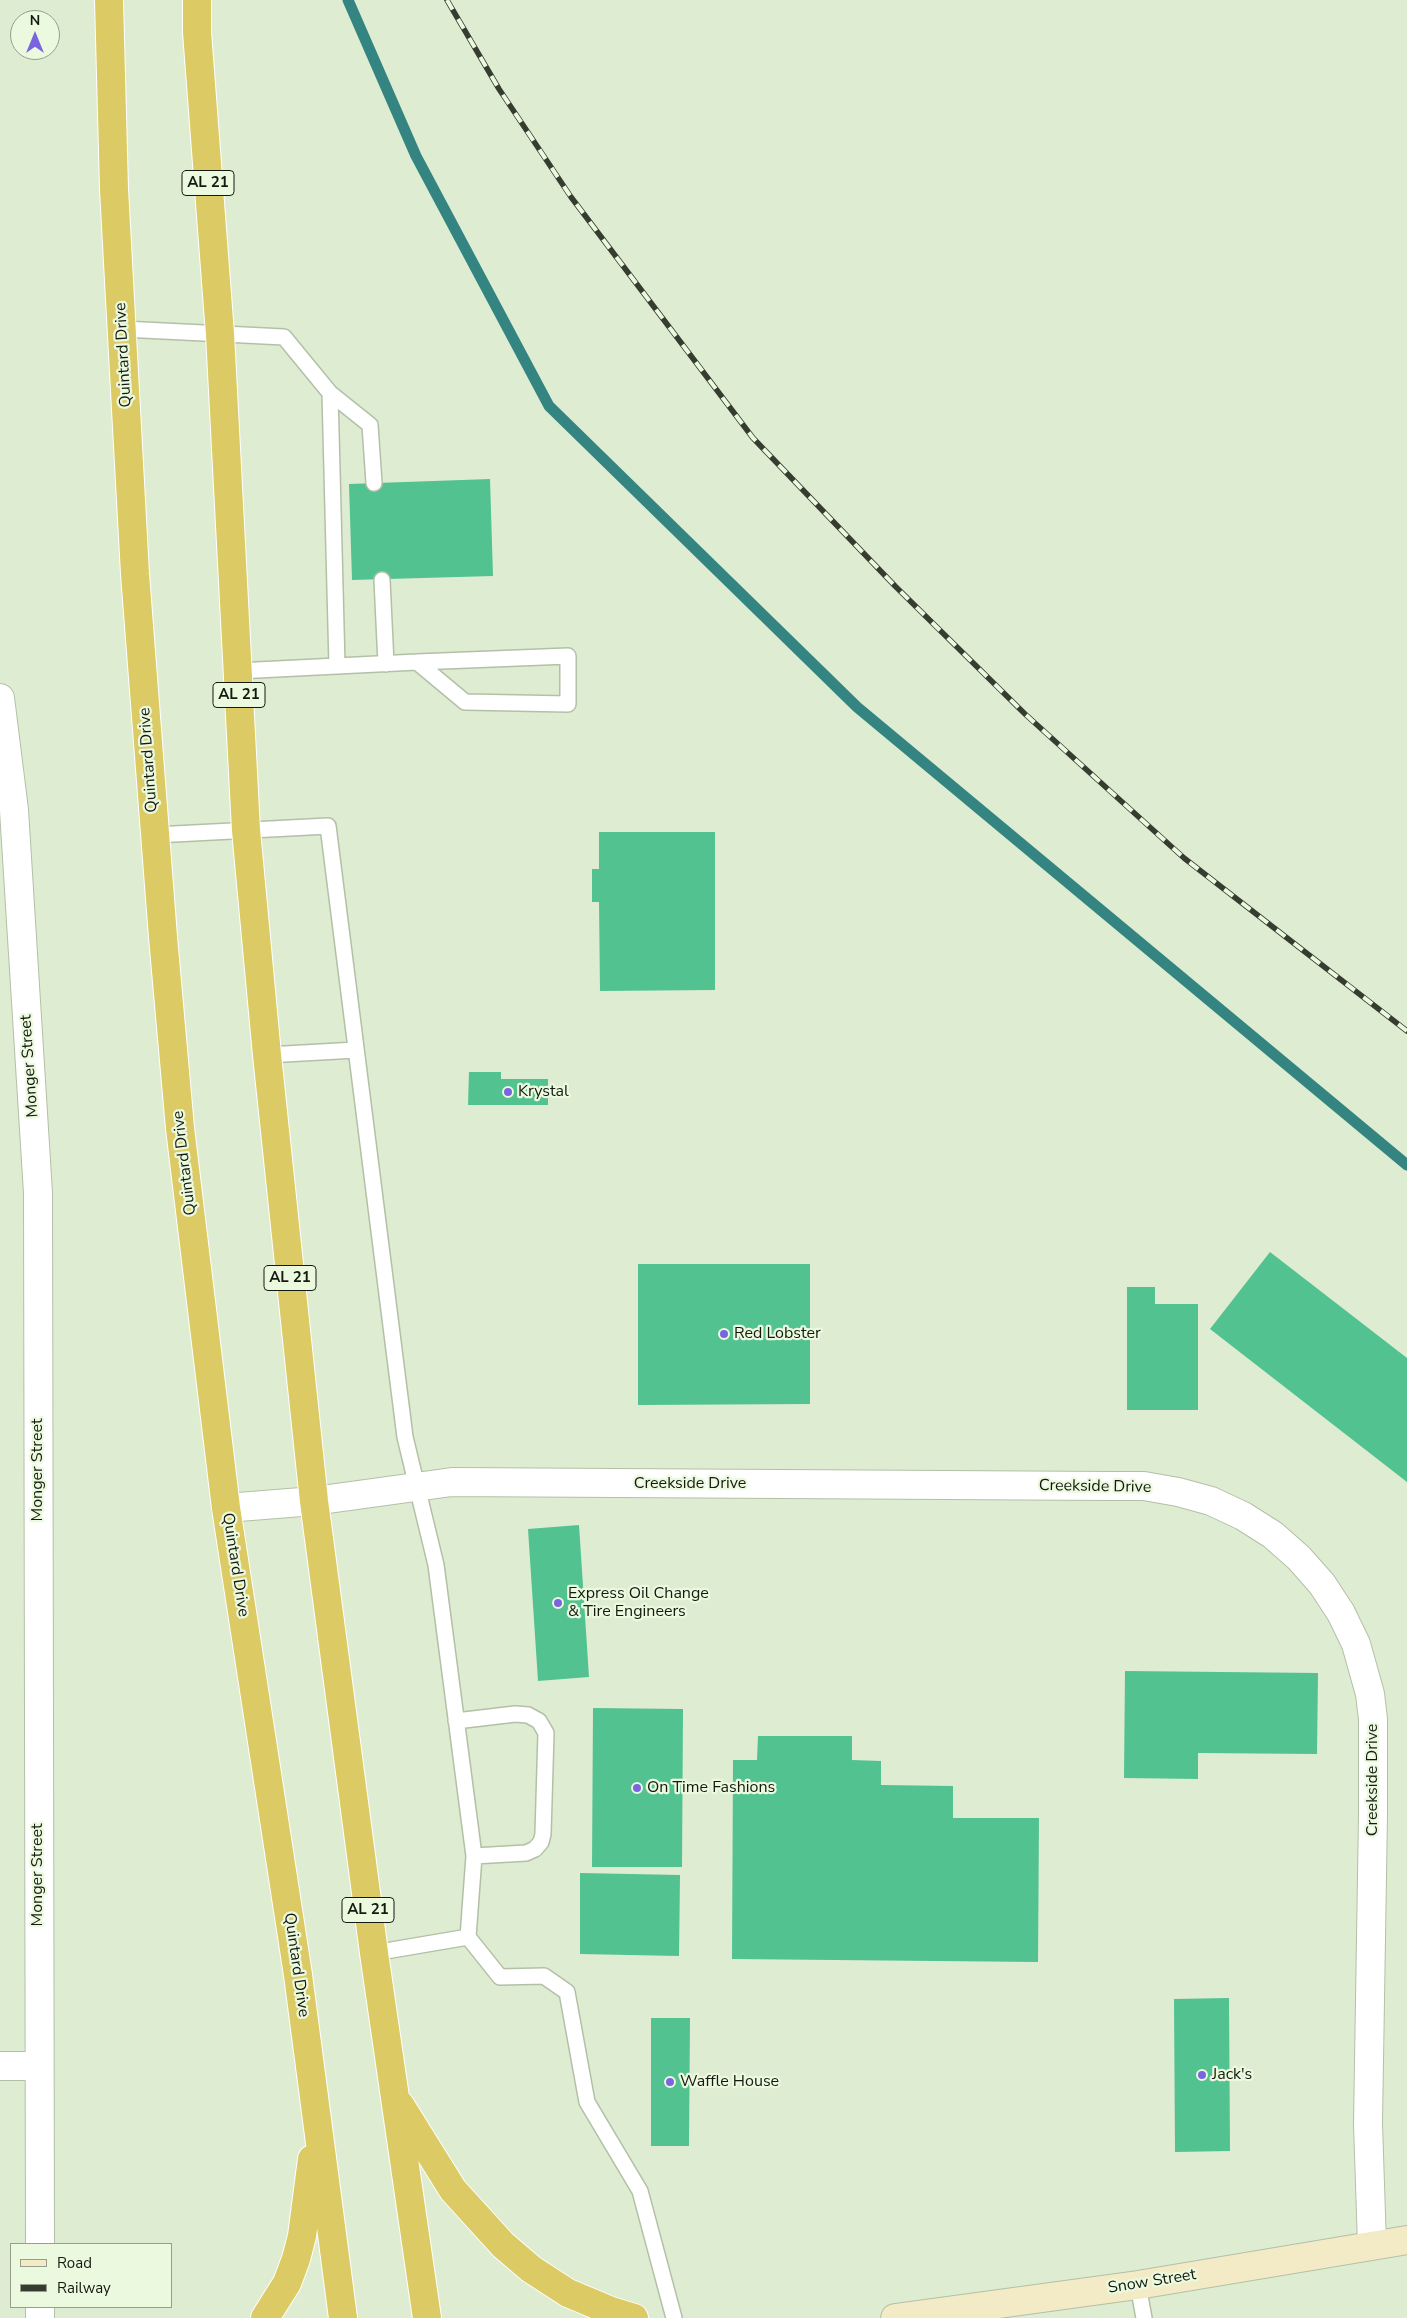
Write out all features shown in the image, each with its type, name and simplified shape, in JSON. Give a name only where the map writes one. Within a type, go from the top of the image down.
[{"type":"highway","name":"Quintard Drive","points":[[109,0],[114,189],[123,329],[134,574],[180,1128],[226,1508],[298,1975],[342,2318]]},
{"type":"highway","name":"AL 21","points":[[196,0],[220,334],[246,830],[266,1055],[314,1502],[374,1953],[427,2318]]},
{"type":"highway","points":[[395,2096],[453,2190],[503,2245],[532,2269],[568,2293],[611,2311],[634,2318]]},
{"type":"highway","points":[[265,2318],[286,2283],[298,2252],[317,2120]]},
{"type":"main road","name":"Snow Street","points":[[895,2318],[1138,2285],[1407,2240]]},
{"type":"street","name":"Monger Street","points":[[0,698],[14,810],[38,1193],[38,2066],[40,2243]]},
{"type":"street","name":"Creekside Drive","points":[[226,1508],[314,1502],[452,1482],[1144,1486],[1178,1492],[1211,1502],[1243,1516],[1272,1535],[1299,1558],[1322,1584],[1341,1613],[1356,1644],[1370,1694],[1373,1719],[1373,1814],[1368,2124],[1372,2245]]},
{"type":"street","points":[[0,2066],[38,2066]]},
{"type":"lane","points":[[123,329],[284,337],[330,393],[370,425],[374,483]]},
{"type":"lane","points":[[330,393],[337,666]]},
{"type":"lane","points":[[382,580],[386,664]]},
{"type":"lane","points":[[237,671],[418,662],[568,656],[568,704],[465,702],[418,662]]},
{"type":"lane","points":[[155,836],[328,826],[405,1437],[436,1565],[474,1856],[468,1937],[500,1976],[544,1976],[567,1992],[587,2102],[640,2191],[674,2318]]},
{"type":"lane","points":[[266,1055],[356,1050]]},
{"type":"lane","points":[[456,1721],[514,1714],[528,1715],[539,1721],[546,1734],[543,1834],[541,1842],[535,1849],[526,1853],[474,1856]]},
{"type":"lane","points":[[374,1953],[468,1937]]},
{"type":"lane","points":[[1138,2285],[1144,2318]]},
{"type":"building","points":[[490,479],[493,576],[352,580],[349,484]]},
{"type":"building","points":[[599,832],[715,832],[715,990],[600,991],[599,902],[592,902],[592,869],[599,869]]},
{"type":"building","name":"Krystal","points":[[469,1072],[501,1072],[501,1079],[548,1079],[548,1105],[468,1105]]},
{"type":"building","points":[[1270,1252],[1407,1358],[1407,1482],[1210,1329]]},
{"type":"building","name":"Red Lobster","points":[[638,1264],[810,1264],[810,1404],[638,1405]]},
{"type":"building","points":[[1127,1287],[1155,1287],[1155,1304],[1198,1304],[1198,1410],[1127,1410]]},
{"type":"building","name":"Express Oil Change & Tire Engineers","points":[[579,1525],[589,1677],[538,1681],[528,1529]]},
{"type":"building","points":[[1125,1671],[1318,1673],[1317,1754],[1198,1753],[1198,1779],[1124,1778]]},
{"type":"building","name":"On Time Fashions","points":[[593,1708],[683,1709],[682,1867],[592,1867]]},
{"type":"building","points":[[758,1736],[852,1736],[852,1760],[881,1761],[881,1785],[953,1786],[953,1818],[1039,1818],[1038,1962],[732,1959],[733,1760],[757,1760]]},
{"type":"building","points":[[580,1873],[680,1875],[679,1956],[580,1954]]},
{"type":"building","name":"Jack's","points":[[1229,1998],[1230,2151],[1175,2152],[1174,1999]]},
{"type":"building","name":"Waffle House","points":[[651,2018],[690,2018],[689,2146],[651,2146]]},
{"type":"waterway","points":[[348,0],[416,156],[549,406],[857,707],[1407,1165]]},
{"type":"railway","points":[[447,0],[499,89],[571,197],[753,438],[895,586],[1025,714],[1184,858],[1407,1031]]},
{"type":"place","name":"Krystal","points":[[508,1092]]},
{"type":"place","name":"Red Lobster","points":[[724,1334]]},
{"type":"place","name":"Express Oil Change & Tire Engineers","points":[[558,1603]]},
{"type":"place","name":"On Time Fashions","points":[[637,1788]]},
{"type":"place","name":"Jack's","points":[[1202,2075]]},
{"type":"place","name":"Waffle House","points":[[670,2082]]}]
